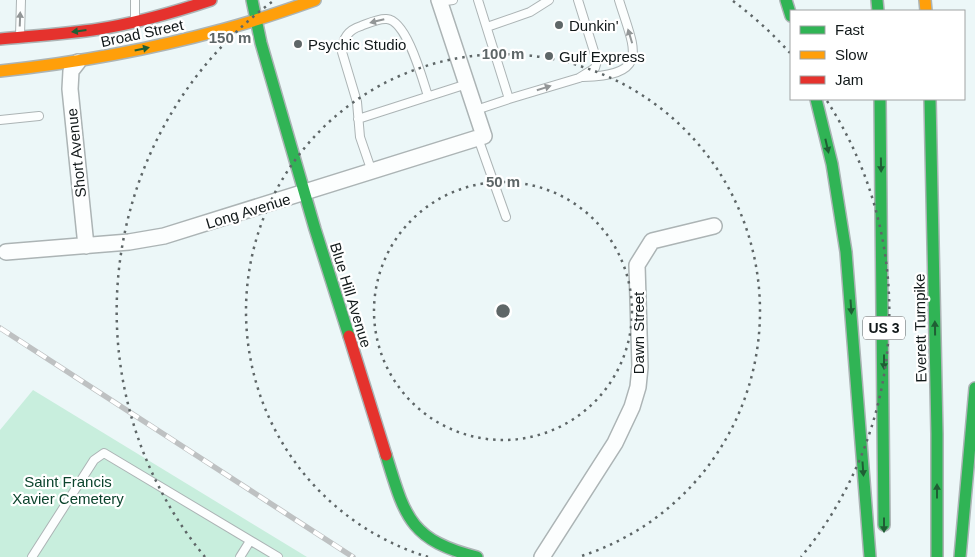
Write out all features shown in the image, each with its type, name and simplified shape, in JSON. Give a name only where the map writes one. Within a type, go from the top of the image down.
[{"type":"main road","name":"Broad Street","points":[[0,39],[84,31],[136,22],[211,0]]},
{"type":"main road","name":"Blue Hill Avenue","points":[[252,0],[261,43],[305,193],[405,512],[411,523],[430,540],[443,547],[477,557]]},
{"type":"main road","name":"Broad Street","points":[[0,71],[78,62],[176,42],[315,0]]},
{"type":"main road","points":[[786,0],[790,13]]},
{"type":"main road","points":[[816,100],[832,164],[846,252],[870,557]]},
{"type":"main road","name":"US 3","points":[[880,100],[884,538]]},
{"type":"main road","name":"Everett Turnpike","points":[[930,100],[937,434],[937,557]]},
{"type":"main road","points":[[960,557],[975,388]]},
{"type":"street","points":[[444,1],[476,110],[481,137]]},
{"type":"street","name":"Short Avenue","points":[[78,62],[72,71],[69,83],[86,246]]},
{"type":"street","name":"Long Avenue","points":[[6,252],[141,241],[164,236],[481,137]]},
{"type":"street","name":"Dawn Street","points":[[542,557],[615,443],[632,407],[638,387],[640,367],[637,265],[652,241],[714,226]]},
{"type":"lane","points":[[20,37],[21,0]]},
{"type":"lane","points":[[135,0],[136,22]]},
{"type":"lane","points":[[478,0],[509,99]]},
{"type":"lane","points":[[487,27],[530,12],[549,0]]},
{"type":"lane","points":[[578,0],[597,64],[593,70],[578,78]]},
{"type":"lane","points":[[476,110],[578,78],[602,75],[628,66],[632,59],[633,44],[619,0]]},
{"type":"lane","points":[[372,172],[360,137],[357,102],[342,52],[342,46],[348,33],[354,28],[371,22],[387,19],[395,21],[405,34],[428,96]]},
{"type":"lane","points":[[358,118],[467,84]]},
{"type":"lane","points":[[0,120],[39,116]]},
{"type":"lane","points":[[481,137],[506,217]]},
{"type":"lane","points":[[32,557],[94,460],[104,453],[278,557]]},
{"type":"lane","points":[[240,557],[250,541]]},
{"type":"green space","name":"Saint Francis Xavier Cemetery","points":[[33,390],[307,557],[0,557],[0,430]]},
{"type":"railway","points":[[0,328],[353,557]]},
{"type":"traffic: fast","points":[[252,0],[261,43],[315,229],[349,336]]},
{"type":"traffic: fast","points":[[786,0],[790,13]]},
{"type":"traffic: fast","points":[[877,0],[878,10]]},
{"type":"traffic: fast","points":[[816,100],[832,164],[846,252],[870,557]]},
{"type":"traffic: fast","points":[[880,100],[884,525]]},
{"type":"traffic: fast","points":[[930,100],[937,434],[937,557]]},
{"type":"traffic: fast","points":[[960,557],[975,388]]},
{"type":"traffic: fast","points":[[386,455],[405,510],[413,522],[423,533],[437,542],[454,550],[477,557]]},
{"type":"traffic: slow","points":[[0,71],[84,60],[166,44],[245,23],[315,0]]},
{"type":"traffic: slow","points":[[925,0],[926,10]]},
{"type":"traffic: jam","points":[[0,39],[113,27],[156,17],[211,0]]},
{"type":"traffic: jam","points":[[349,336],[386,455]]},
{"type":"place","name":"Dunkin'","points":[[559,25]]},
{"type":"place","name":"Psychic Studio","points":[[298,44]]},
{"type":"place","name":"Gulf Express","points":[[549,56]]}]
